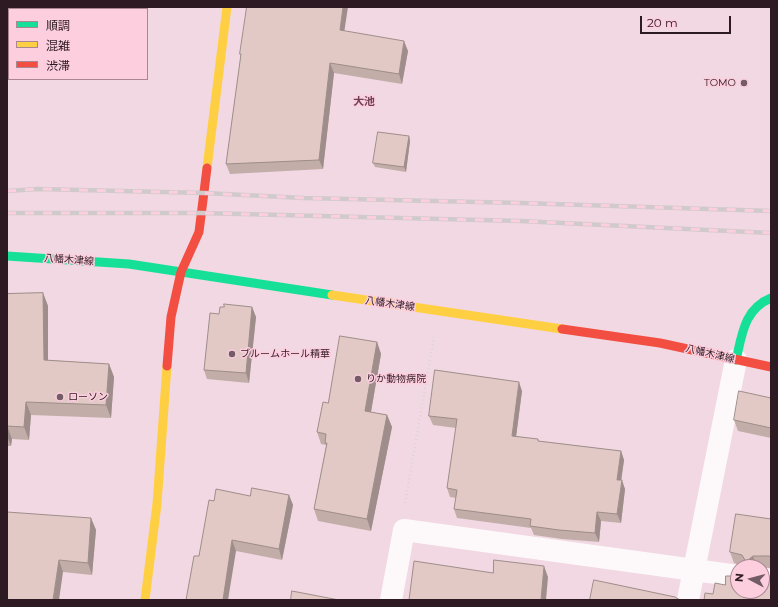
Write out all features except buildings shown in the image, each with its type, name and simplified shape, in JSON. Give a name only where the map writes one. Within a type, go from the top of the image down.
[{"type":"main road","points":[[145,600],[157,504],[171,317],[181,272],[199,232],[227,7]]},
{"type":"main road","name":"八幡木津線","points":[[7,256],[129,264],[271,287],[660,343],[771,367]]},
{"type":"main road","points":[[736,360],[749,314],[756,305],[771,298]]},
{"type":"street","points":[[688,600],[736,360]]},
{"type":"street","points":[[391,600],[404,530],[730,575]]},
{"type":"path","points":[[404,530],[403,514],[434,334]]},
{"type":"railway","points":[[7,191],[38,189],[204,193],[304,198],[771,211]]},
{"type":"railway","points":[[7,213],[201,213],[520,221],[771,233]]},
{"type":"traffic: fast","points":[[7,256],[129,264],[332,295]]},
{"type":"traffic: fast","points":[[736,360],[743,332],[750,316],[755,309],[771,298]]},
{"type":"traffic: slow","points":[[207,168],[227,7]]},
{"type":"traffic: slow","points":[[332,295],[562,329]]},
{"type":"traffic: slow","points":[[145,600],[157,504],[167,366]]},
{"type":"traffic: jam","points":[[167,366],[171,317],[181,272],[199,232],[207,168]]},
{"type":"traffic: jam","points":[[562,329],[660,343],[771,367]]},
{"type":"place","name":"TOMO","points":[[744,83]]},
{"type":"place","name":"ブルームホール精華","points":[[232,354]]},
{"type":"place","name":"りか動物病院","points":[[358,379]]},
{"type":"place","name":"ローソン","points":[[60,397]]},
{"type":"district","name":"大池","points":[[364,102]]}]
